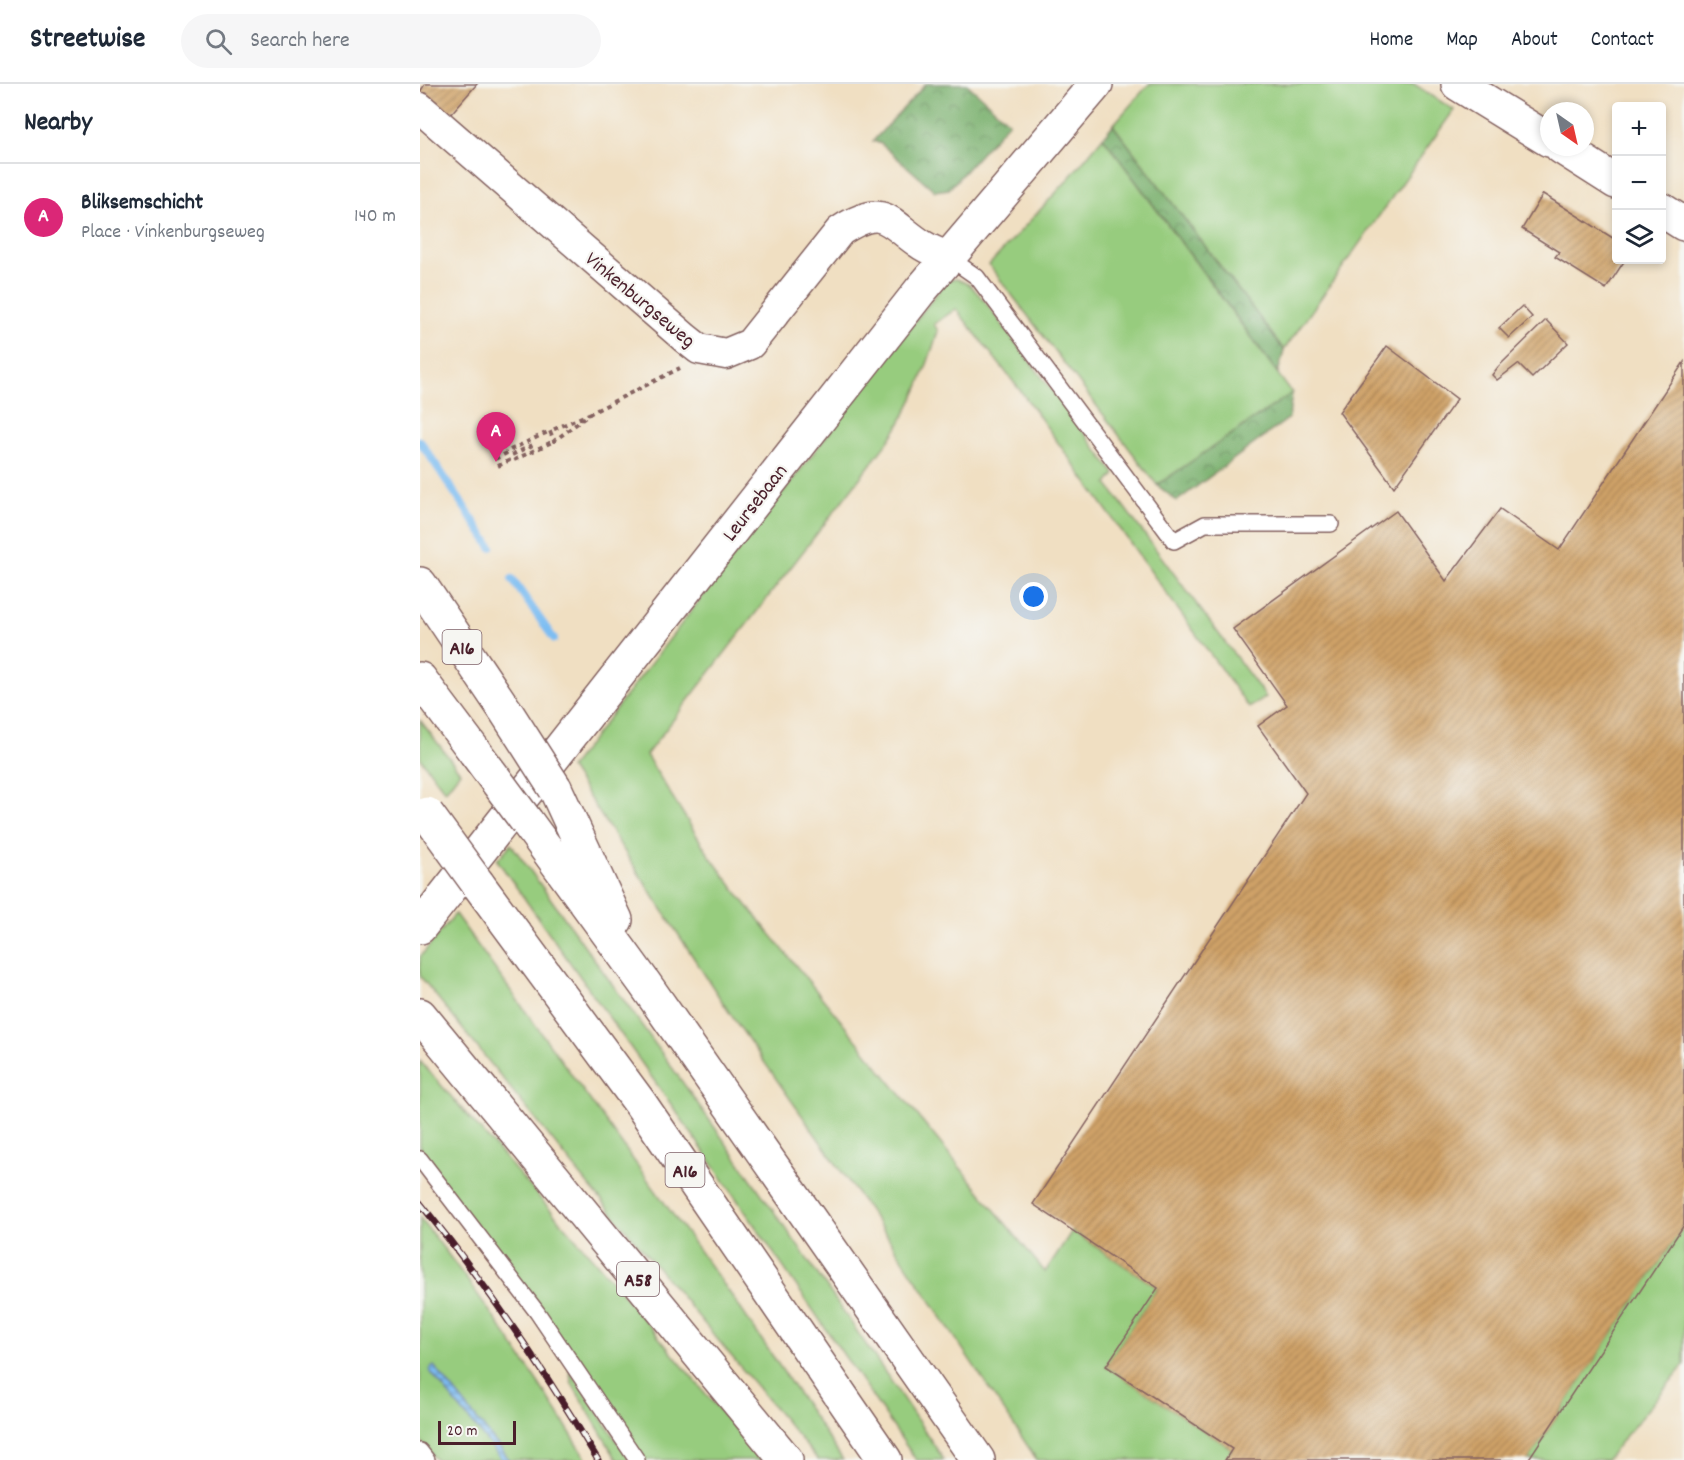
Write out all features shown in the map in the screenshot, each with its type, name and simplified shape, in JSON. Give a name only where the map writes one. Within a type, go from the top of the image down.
[{"type":"main road","name":"Leursebaan","points":[[420,927],[948,258],[1096,84]]},
{"type":"main road","points":[[1458,84],[1540,134]]},
{"type":"main road","points":[[1575,156],[1612,179]]},
{"type":"main road","points":[[1666,213],[1684,224]]},
{"type":"main road","name":"A16","points":[[420,584],[555,788],[645,984]]},
{"type":"main road","name":"A16","points":[[420,679],[645,984],[978,1460]]},
{"type":"main road","name":"A16","points":[[423,810],[640,1103],[885,1460]]},
{"type":"main road","name":"A58","points":[[420,1015],[786,1460]]},
{"type":"street","name":"Vinkenburgseweg","points":[[420,108],[684,338],[699,349],[710,353],[726,354],[750,344],[840,231],[858,219],[881,217],[895,222],[922,245],[948,258]]},
{"type":"lane","points":[[948,258],[977,277],[1174,541],[1205,524],[1332,524]]},
{"type":"lane","points":[[420,1159],[537,1312],[637,1460]]},
{"type":"lane","points":[[420,1451],[427,1460]]},
{"type":"path","points":[[510,450],[591,413],[710,353]]},
{"type":"path","points":[[535,444],[513,458],[554,441],[591,413]]},
{"type":"path","points":[[550,431],[554,441]]},
{"type":"path","points":[[495,459],[535,444]]},
{"type":"path","points":[[498,466],[535,444]]},
{"type":"green space","points":[[926,84],[967,84],[1009,122],[949,189],[935,191],[881,144],[873,141]]},
{"type":"green space","points":[[1149,84],[1414,84],[1454,110],[1284,350],[1113,125]]},
{"type":"green space","points":[[1113,125],[1284,350],[1278,373],[1103,137]]},
{"type":"green space","points":[[1103,137],[1292,393],[1157,485],[989,265],[1064,184]]},
{"type":"green space","points":[[957,279],[970,285],[983,299],[1115,474],[1107,484],[1266,697],[1249,708],[1023,394],[956,309],[934,324],[938,331],[924,373],[906,413],[890,439],[646,755],[709,855],[741,898],[1045,1272],[1072,1231],[1158,1288],[1106,1366],[1232,1449],[1225,1460],[1037,1460],[887,1236],[729,1012],[570,768],[947,280]]},
{"type":"green space","points":[[1292,393],[1289,418],[1177,501],[1157,485]]},
{"type":"green space","points":[[420,720],[460,772],[445,791],[420,758]]},
{"type":"green space","points":[[511,844],[785,1227],[944,1460],[916,1460],[685,1124],[497,860]]},
{"type":"green space","points":[[455,914],[732,1296],[843,1460],[818,1460],[582,1177],[420,976],[420,957]]},
{"type":"green space","points":[[420,1061],[596,1262],[761,1460],[643,1460],[420,1152]]},
{"type":"green space","points":[[420,1218],[465,1276],[507,1336],[587,1460],[436,1460],[420,1440]]},
{"type":"green space","points":[[1684,1225],[1684,1365],[1606,1460],[1528,1460]]},
{"type":"green space","points":[[569,1369],[630,1460],[617,1460],[572,1384]]},
{"type":"water","points":[[434,1366],[509,1460],[502,1460],[429,1370]]},
{"type":"building","points":[[425,84],[477,84],[449,116],[420,92]]},
{"type":"building","points":[[1543,194],[1612,237],[1612,264],[1622,264],[1606,289],[1555,257],[1559,252],[1522,229]]},
{"type":"building","points":[[1522,306],[1532,317],[1509,338],[1499,328]]},
{"type":"building","points":[[1546,320],[1568,343],[1532,378],[1518,364],[1497,380],[1492,375],[1498,367]]},
{"type":"building","points":[[1387,346],[1457,399],[1394,487],[1339,412]]},
{"type":"building","points":[[1684,362],[1684,1225],[1528,1460],[1225,1460],[1232,1449],[1106,1366],[1158,1288],[1033,1204],[1306,793],[1258,726],[1287,705],[1233,629],[1396,511],[1446,581],[1500,509],[1559,550]]},
{"type":"waterway","points":[[420,441],[491,547]]},
{"type":"waterway","points":[[512,579],[554,639]]},
{"type":"railway","points":[[420,1203],[514,1328],[598,1460]]},
{"type":"place","name":"Bliksemschicht","points":[[496,462]]}]
